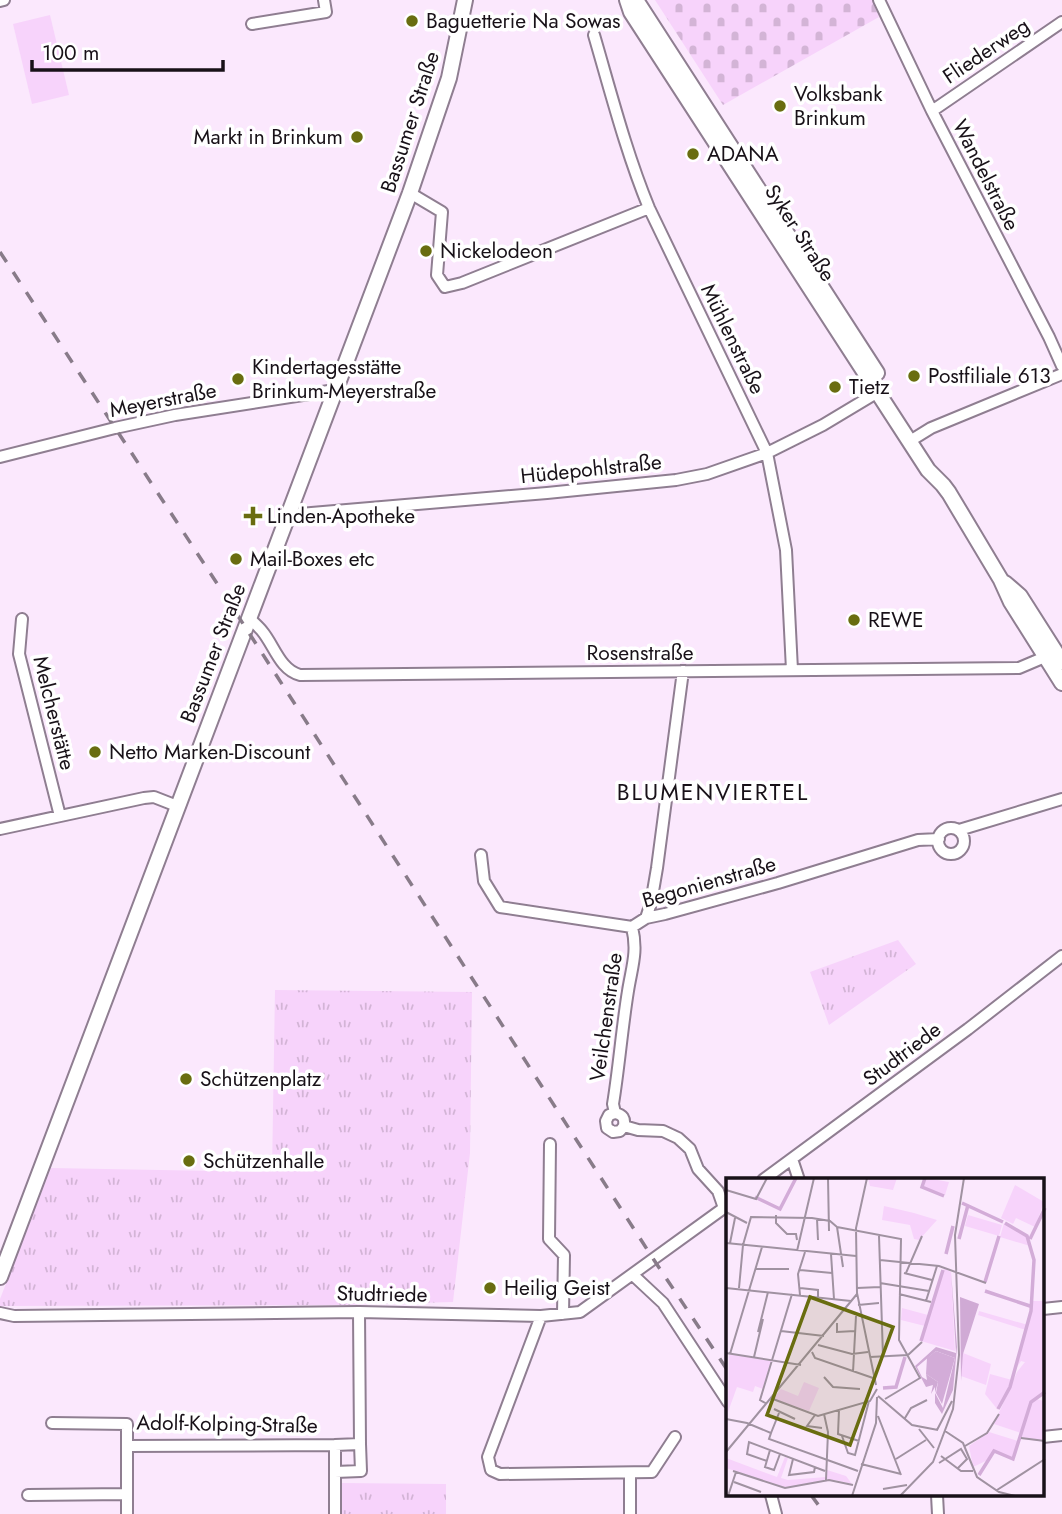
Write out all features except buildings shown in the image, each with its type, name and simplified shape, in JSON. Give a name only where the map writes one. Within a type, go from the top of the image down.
[{"type":"street","points":[[253,24],[327,12],[324,0]]},
{"type":"street","name":"Bassumer Straße","points":[[0,1277],[410,193],[449,78],[465,0]]},
{"type":"street","name":"Syker Straße","points":[[628,0],[631,12],[878,392],[914,438]]},
{"type":"street","name":"Syker Straße","points":[[636,0],[914,438],[928,470],[943,485],[1001,580],[1011,602],[1054,657],[1062,683]]},
{"type":"street","name":"Wandelstraße","points":[[879,0],[932,111],[1062,366]]},
{"type":"street","name":"Fliederweg","points":[[932,111],[1062,22]]},
{"type":"street","name":"Mühlenstraße","points":[[594,35],[622,136],[649,208],[767,453],[786,550],[792,670]]},
{"type":"street","points":[[410,193],[442,212],[437,275],[444,287],[462,283],[649,208]]},
{"type":"street","points":[[914,438],[931,428],[1062,374]]},
{"type":"street","name":"Meyerstraße","points":[[0,457],[175,415],[335,390]]},
{"type":"street","name":"Hüdepohlstraße","points":[[288,514],[547,493],[676,480],[707,474],[767,453],[823,425],[878,392]]},
{"type":"street","name":"Rosenstraße","points":[[249,618],[262,631],[286,667],[293,674],[300,675],[1020,668],[1054,657]]},
{"type":"street","name":"Melcherstätte","points":[[22,619],[19,654],[60,816]]},
{"type":"street","points":[[646,918],[657,869],[683,671]]},
{"type":"street","points":[[0,829],[144,798],[154,797],[177,806]]},
{"type":"street","name":"Begonienstraße","points":[[958,830],[1062,799]]},
{"type":"street","name":"Begonienstraße","points":[[953,828],[964,836],[964,844],[960,851],[948,853],[942,850],[939,839],[946,829],[953,828]]},
{"type":"street","name":"Begonienstraße","points":[[481,855],[484,881],[500,907],[632,927],[646,918],[778,883],[918,840],[939,839]]},
{"type":"street","name":"Veilchenstraße","points":[[615,1113],[613,1104],[635,961],[636,941],[632,927]]},
{"type":"street","name":"Studtriede","points":[[766,1178],[1062,956]]},
{"type":"street","name":"Veilchenstraße","points":[[615,1113],[625,1120],[620,1131],[613,1132],[607,1128],[606,1122],[609,1115],[615,1113]]},
{"type":"street","name":"Veilchenstraße","points":[[624,1126],[638,1130],[663,1131],[678,1138],[690,1149],[698,1168],[718,1191],[726,1206]]},
{"type":"street","points":[[550,1144],[549,1239],[564,1255],[563,1314]]},
{"type":"street","points":[[792,1159],[798,1178]]},
{"type":"street","name":"Studtriede","points":[[0,1314],[359,1312],[541,1316],[580,1312],[726,1206]]},
{"type":"street","points":[[633,1275],[663,1303],[726,1399]]},
{"type":"street","points":[[1044,1309],[1062,1307]]},
{"type":"street","points":[[335,1472],[361,1471],[359,1312]]},
{"type":"street","points":[[541,1316],[488,1457],[491,1470],[500,1474],[652,1472],[675,1437]]},
{"type":"street","name":"Adolf-Kolping-Straße","points":[[52,1423],[127,1424],[127,1446],[360,1444]]},
{"type":"street","points":[[1044,1437],[1062,1435]]},
{"type":"street","points":[[335,1445],[335,1514]]},
{"type":"street","points":[[127,1446],[127,1514]]},
{"type":"street","points":[[630,1473],[630,1514]]},
{"type":"street","points":[[28,1495],[127,1494]]},
{"type":"street","points":[[771,1496],[776,1514]]},
{"type":"street","points":[[937,1496],[938,1514]]},
{"type":"green space","points":[[655,0],[872,0],[879,17],[723,105]]},
{"type":"green space","points":[[50,15],[69,95],[32,104],[13,24]]},
{"type":"green space","points":[[898,940],[916,964],[829,1025],[810,972]]},
{"type":"green space","points":[[275,990],[472,992],[470,1153],[453,1302],[0,1306],[0,1299],[51,1168],[272,1172]]},
{"type":"green space","points":[[342,1483],[446,1484],[446,1514],[341,1514]]},
{"type":"railway","points":[[0,252],[726,1368]]},
{"type":"railway","points":[[812,1496],[825,1514]]},
{"type":"place","name":"Baguetterie Na Sowas","points":[[412,21]]},
{"type":"place","name":"Volksbank Brinkum","points":[[780,106]]},
{"type":"place","name":"Markt in Brinkum","points":[[357,137]]},
{"type":"place","name":"ADANA","points":[[693,154]]},
{"type":"place","name":"Nickelodeon","points":[[426,251]]},
{"type":"place","name":"Postfiliale 613","points":[[914,376]]},
{"type":"place","name":"Kindertagesstätte Brinkum-Meyerstraße","points":[[238,379]]},
{"type":"place","name":"Tietz","points":[[835,387]]},
{"type":"place","name":"Linden-Apotheke","points":[[253,516]]},
{"type":"place","name":"Mail-Boxes etc","points":[[236,559]]},
{"type":"place","name":"REWE","points":[[854,620]]},
{"type":"place","name":"Netto Marken-Discount","points":[[95,752]]},
{"type":"place","name":"Schützenplatz","points":[[186,1079]]},
{"type":"place","name":"Schützenhalle","points":[[189,1161]]},
{"type":"place","name":"Heilig Geist","points":[[490,1288]]},
{"type":"district","name":"BLUMENVIERTEL","points":[[713,792]]}]
